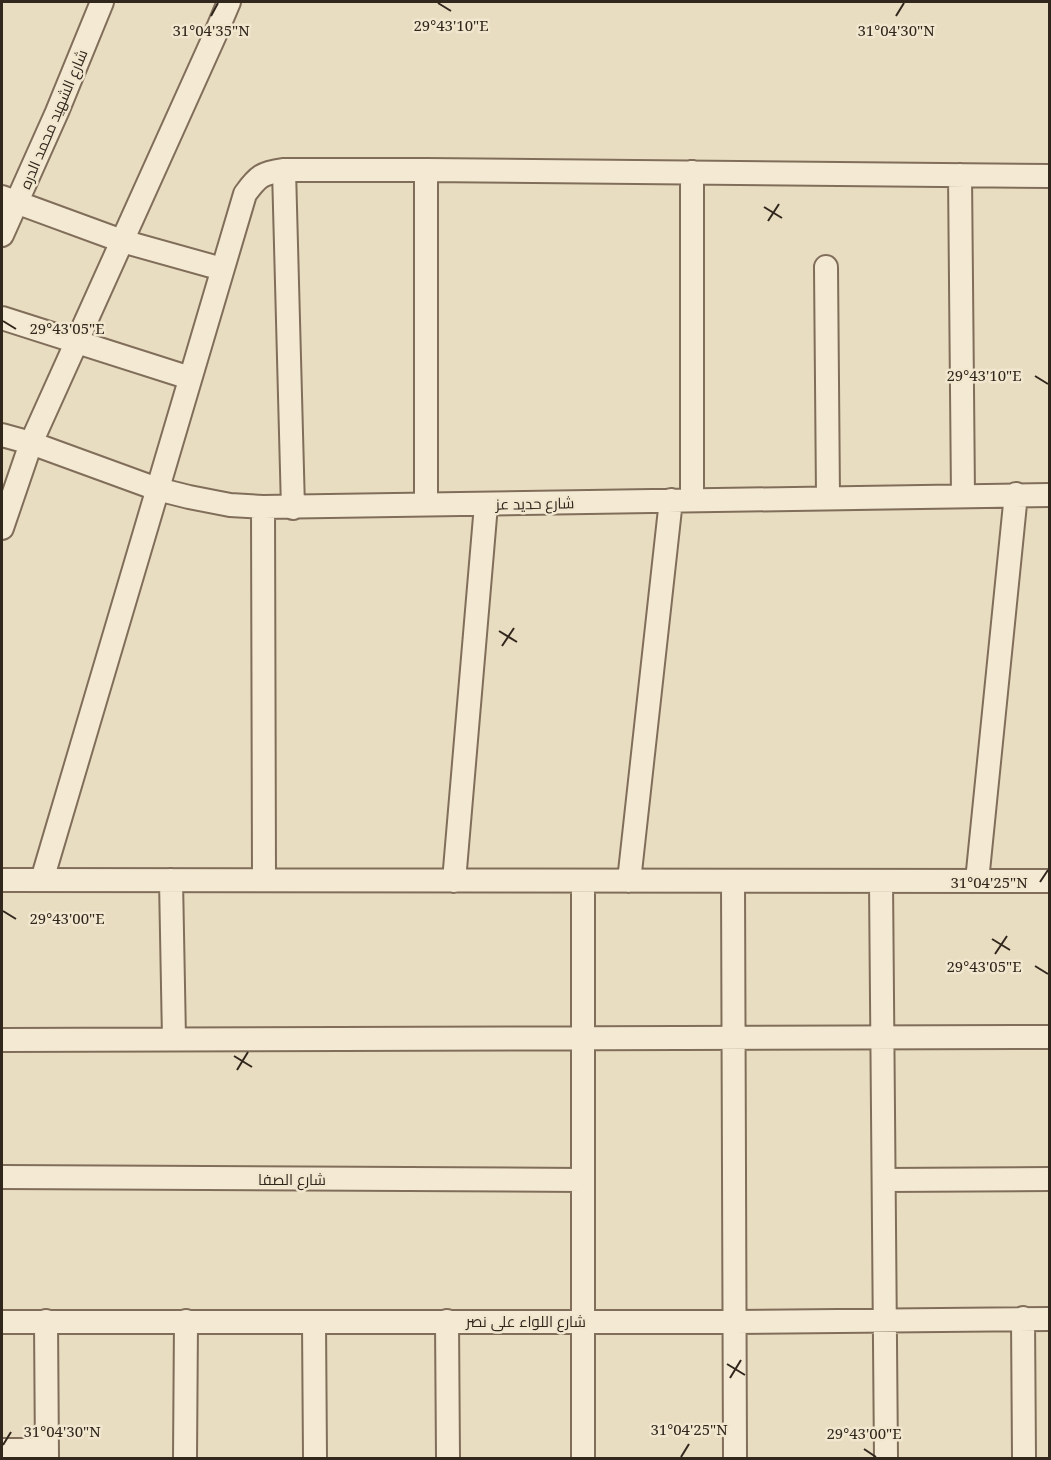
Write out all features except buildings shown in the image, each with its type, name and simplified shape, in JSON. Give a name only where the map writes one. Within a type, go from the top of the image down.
[{"type":"street","name":"شارع الشهيد محمد الدره","points":[[2,235],[9,200],[57,112],[102,2]]},
{"type":"street","points":[[2,528],[31,443],[229,2]]},
{"type":"street","points":[[284,170],[293,508]]},
{"type":"street","points":[[42,880],[222,269],[245,194],[254,181],[268,172],[284,170],[1050,176]]},
{"type":"street","points":[[426,170],[426,504]]},
{"type":"street","points":[[629,881],[681,500],[692,172]]},
{"type":"street","points":[[960,175],[963,495]]},
{"type":"street","points":[[9,200],[122,241],[222,269]]},
{"type":"street","points":[[826,267],[828,497]]},
{"type":"street","points":[[2,318],[190,378]]},
{"type":"street","name":"شارع حديد عز","points":[[2,435],[189,498],[230,505],[262,507],[1050,495]]},
{"type":"street","points":[[977,881],[1016,494]]},
{"type":"street","points":[[454,881],[486,505]]},
{"type":"street","points":[[262,507],[264,880]]},
{"type":"street","points":[[2,880],[1050,881]]},
{"type":"street","points":[[171,880],[174,1039]]},
{"type":"street","points":[[583,881],[583,1458]]},
{"type":"street","points":[[733,881],[735,1458]]},
{"type":"street","points":[[881,881],[886,1458]]},
{"type":"street","points":[[2,1040],[1050,1037]]},
{"type":"street","name":"شارع الصفا","points":[[2,1177],[583,1180]]},
{"type":"street","points":[[884,1180],[1050,1179]]},
{"type":"street","points":[[1023,1318],[1024,1458]]},
{"type":"street","name":"شارع اللواء على نصر","points":[[2,1322],[734,1322],[1050,1319]]},
{"type":"street","points":[[2,1450],[47,1454],[46,1321]]},
{"type":"street","points":[[447,1321],[448,1458]]},
{"type":"street","points":[[185,1458],[186,1322]]},
{"type":"street","points":[[315,1322],[315,1458]]}]
